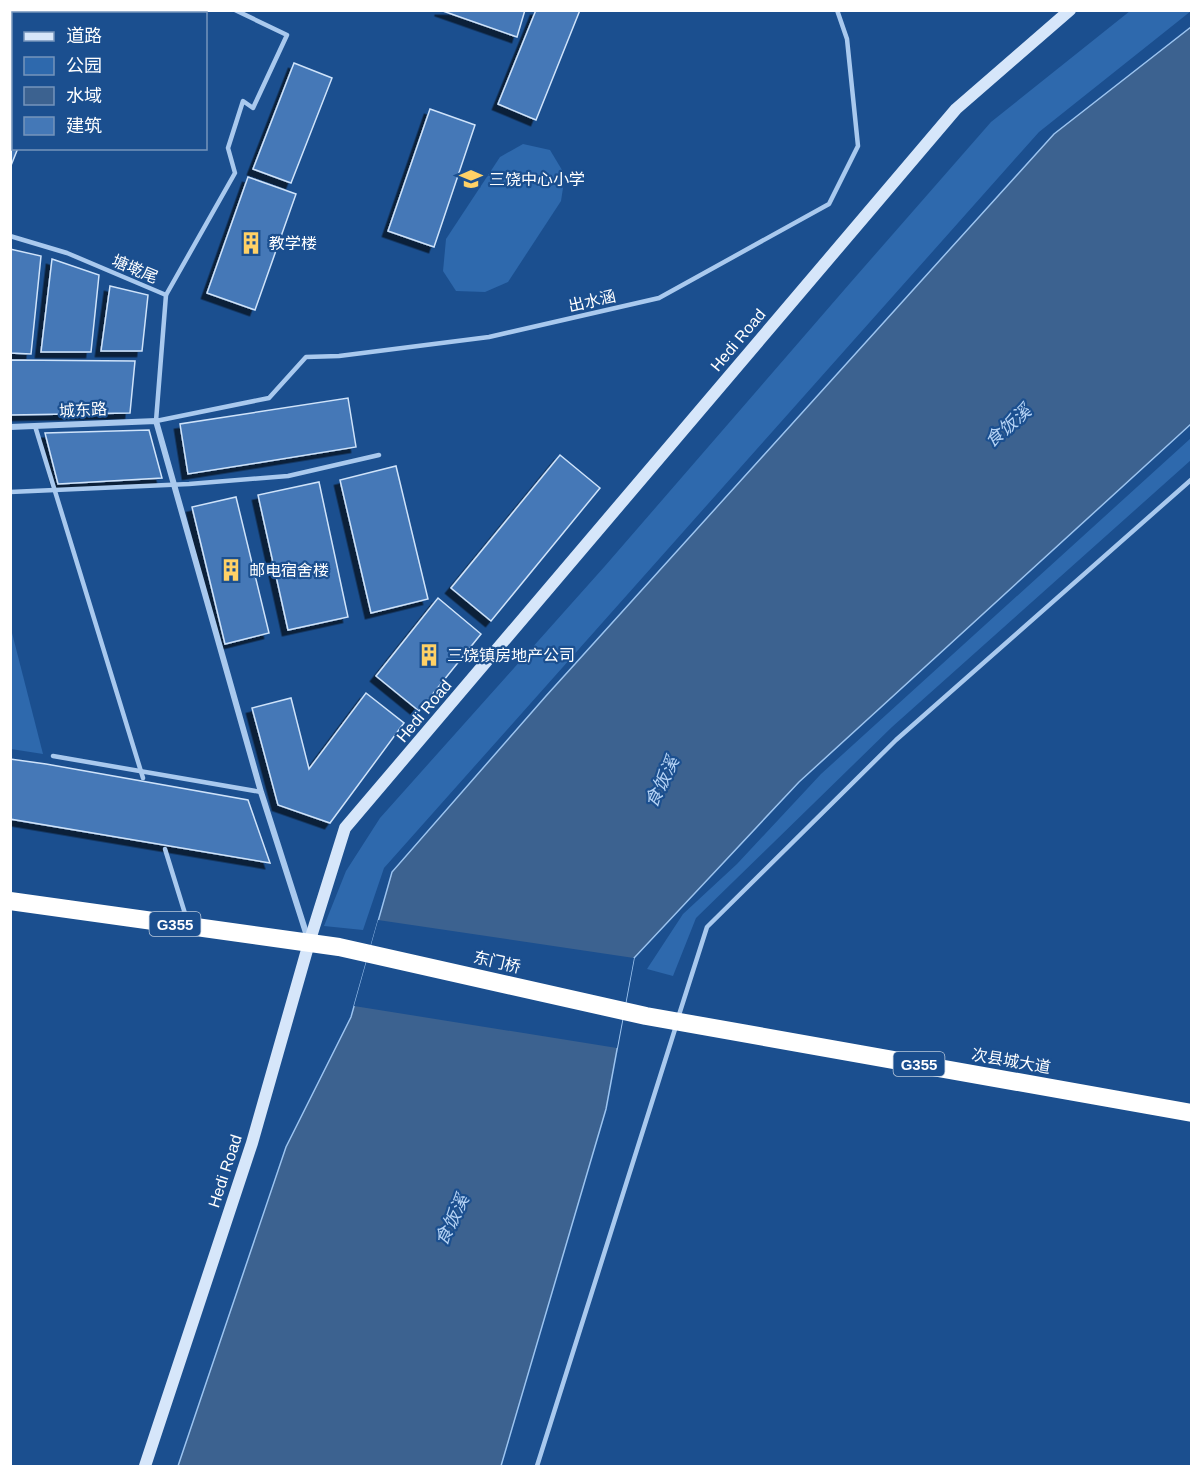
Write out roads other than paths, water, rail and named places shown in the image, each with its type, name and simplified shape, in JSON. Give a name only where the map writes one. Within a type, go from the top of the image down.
[{"type":"highway","name":"G355","points":[[10,901],[309,942]]},
{"type":"highway","name":"东门桥","points":[[309,942],[646,1016]]},
{"type":"highway","name":"次县城大道","points":[[646,1016],[1191,1113]]},
{"type":"street","name":"Hedi Road","points":[[145,1467],[252,1143],[309,942],[345,828],[956,109],[1070,10]]},
{"type":"street","name":"城东路","points":[[10,427],[156,421]]},
{"type":"street","points":[[156,421],[261,792],[309,942]]},
{"type":"lane","points":[[165,295],[235,173],[228,148],[243,101],[253,108],[287,35],[235,10]]},
{"type":"lane","name":"出水涵","points":[[156,421],[269,398],[306,357],[339,356],[489,337],[658,298],[829,204],[858,146],[848,39],[837,10]]},
{"type":"lane","name":"塘墘尾","points":[[10,236],[67,253],[165,295],[156,421]]},
{"type":"lane","points":[[35,426],[143,778]]},
{"type":"lane","points":[[10,492],[288,476],[379,455]]},
{"type":"lane","points":[[537,1467],[707,927],[896,740],[1191,479]]},
{"type":"lane","points":[[54,756],[261,792]]},
{"type":"lane","points":[[165,849],[189,926]]},
{"type":"water","name":"食饭溪","points":[[1191,27],[1191,424],[799,782],[634,958],[606,1109],[501,1466],[178,1466],[286,1147],[351,1017],[392,872],[546,696],[1054,134]]},
{"type":"place","name":"三饶中心小学","points":[[471,179]]},
{"type":"place","name":"教学楼","points":[[251,243]]},
{"type":"place","name":"邮电宿舍楼","points":[[231,570]]},
{"type":"place","name":"三饶镇房地产公司","points":[[429,655]]}]
